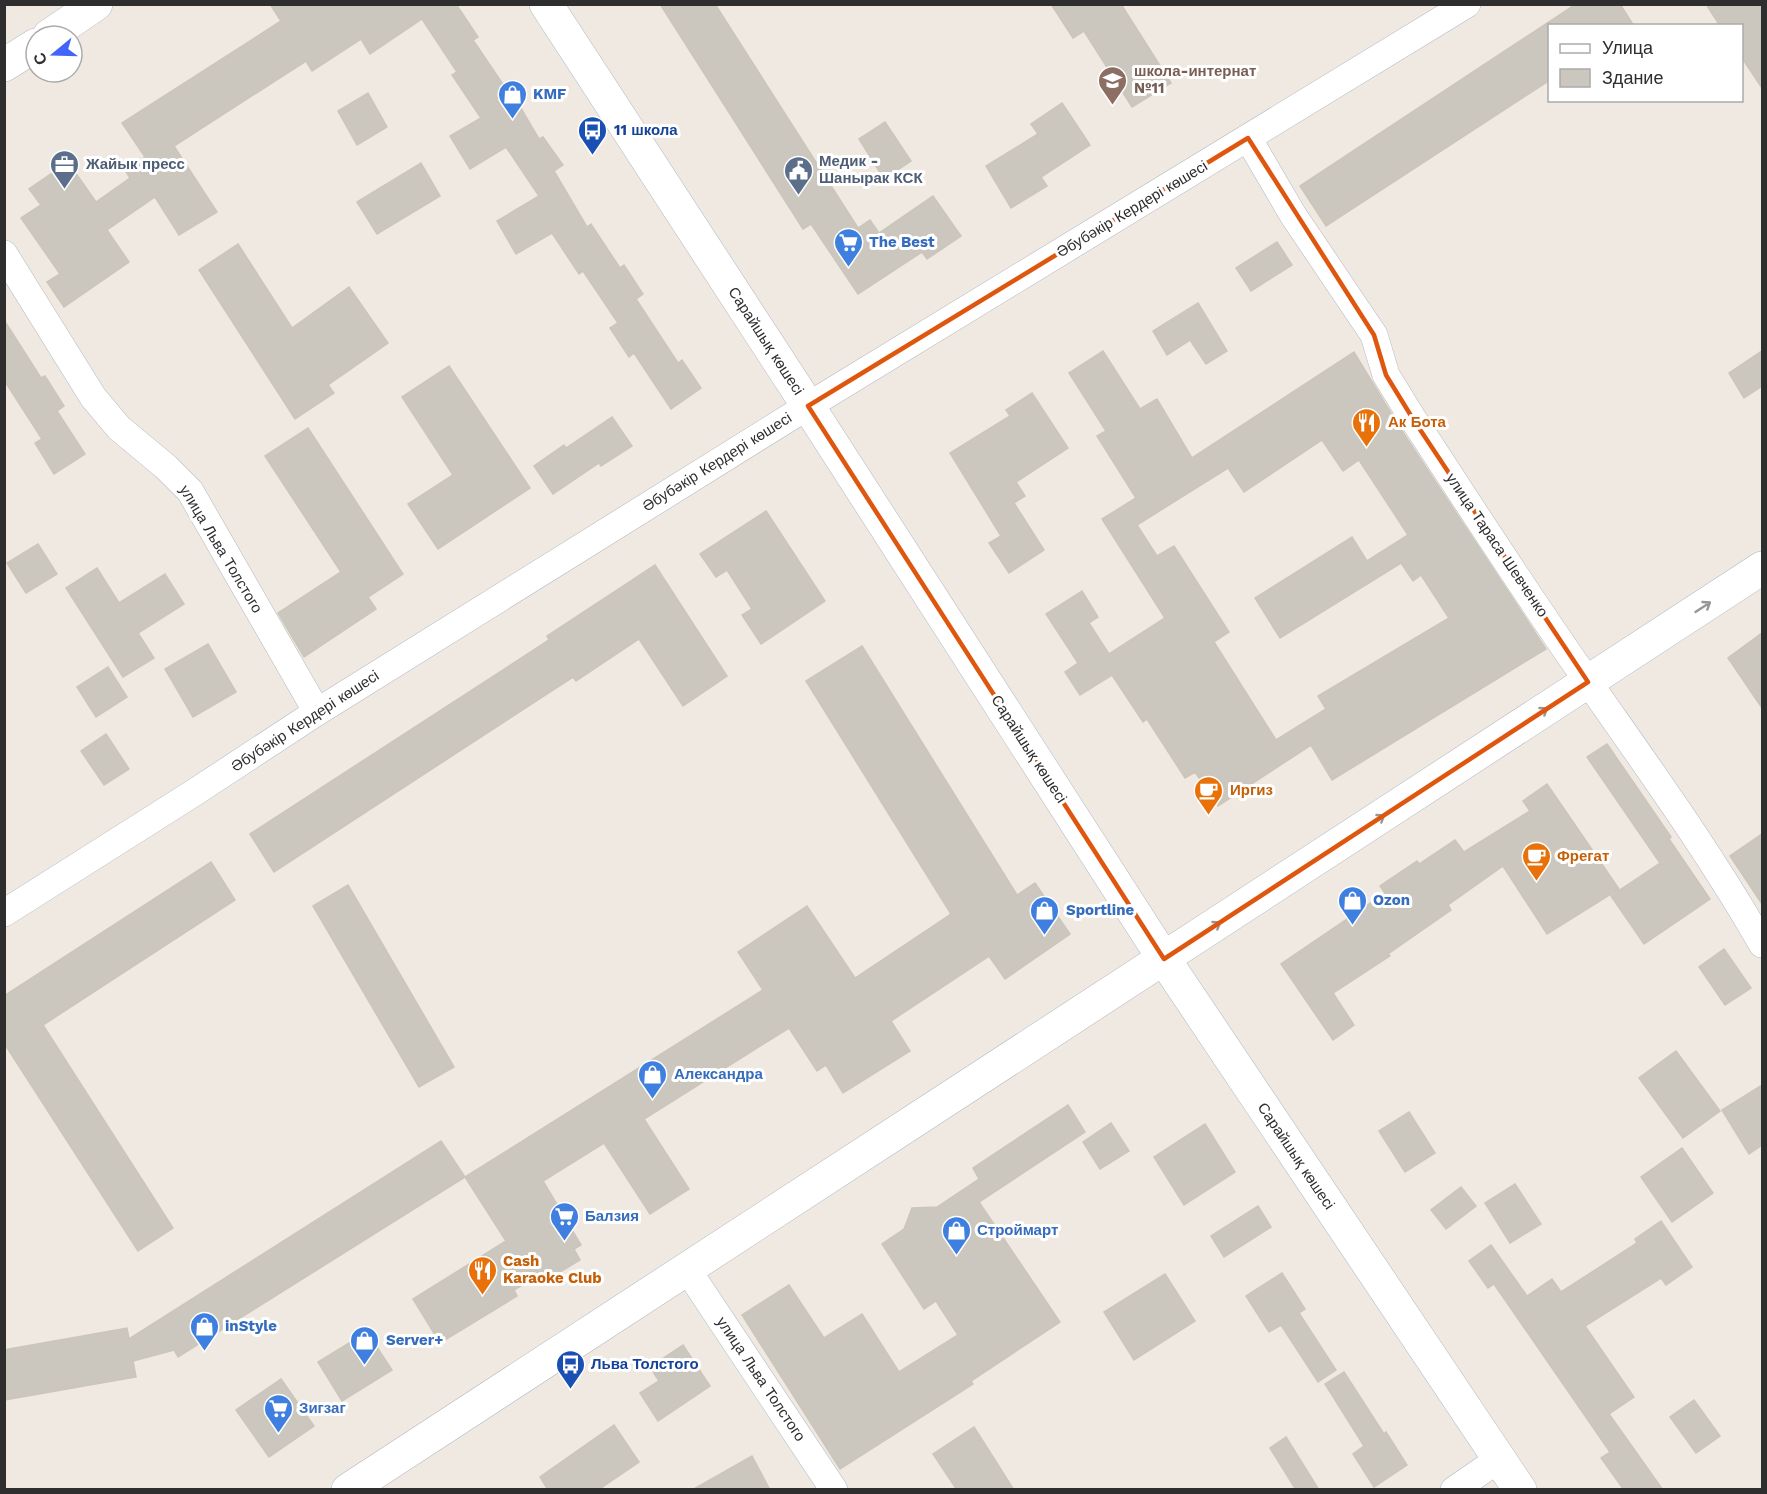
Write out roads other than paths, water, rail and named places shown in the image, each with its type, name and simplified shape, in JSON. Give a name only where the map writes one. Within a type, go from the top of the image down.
[{"type":"street","points":[[67,24],[96,4]]},
{"type":"street","name":"Сарайшық көшесі","points":[[546,4],[808,405],[1164,959],[1520,1490]]},
{"type":"street","name":"Әбубәкір Кердері көшесі","points":[[4,913],[317,712],[808,405],[1467,4]]},
{"type":"street","points":[[4,65],[24,52]]},
{"type":"street","name":"улица Тараса Шевченко","points":[[1248,138],[1293,215],[1374,335],[1386,375],[1413,419],[1588,682],[1658,780],[1762,944]]},
{"type":"street","name":"улица Льва Толстого","points":[[4,254],[93,397],[118,428],[166,467],[190,492],[317,712]]},
{"type":"street","points":[[348,1490],[1762,568]]},
{"type":"street","name":"улица Льва Толстого","points":[[687,1269],[834,1490]]},
{"type":"street","points":[[1454,1490],[1500,1459]]},
{"type":"place","name":"школа-интернат №11","points":[[1113,106]]},
{"type":"place","name":"KMF","points":[[512,120]]},
{"type":"place","name":"11 школа","points":[[593,156]]},
{"type":"place","name":"Жайык пресс","points":[[65,190]]},
{"type":"place","name":"Медик - Шанырак КСК","points":[[798,196]]},
{"type":"place","name":"The Best","points":[[848,268]]},
{"type":"place","name":"Ак Бота","points":[[1367,448]]},
{"type":"place","name":"Иргиз","points":[[1209,816]]},
{"type":"place","name":"Фрегат","points":[[1536,882]]},
{"type":"place","name":"Ozon","points":[[1352,926]]},
{"type":"place","name":"Sportline","points":[[1045,936]]},
{"type":"place","name":"Александра","points":[[653,1100]]},
{"type":"place","name":"Балзия","points":[[564,1242]]},
{"type":"place","name":"Строймарт","points":[[956,1256]]},
{"type":"place","name":"Cash Karaoke Club","points":[[482,1296]]},
{"type":"place","name":"inStyle","points":[[204,1352]]},
{"type":"place","name":"Server+","points":[[365,1366]]},
{"type":"place","name":"Льва Толстого","points":[[570,1390]]},
{"type":"place","name":"Зигзаг","points":[[278,1434]]}]
